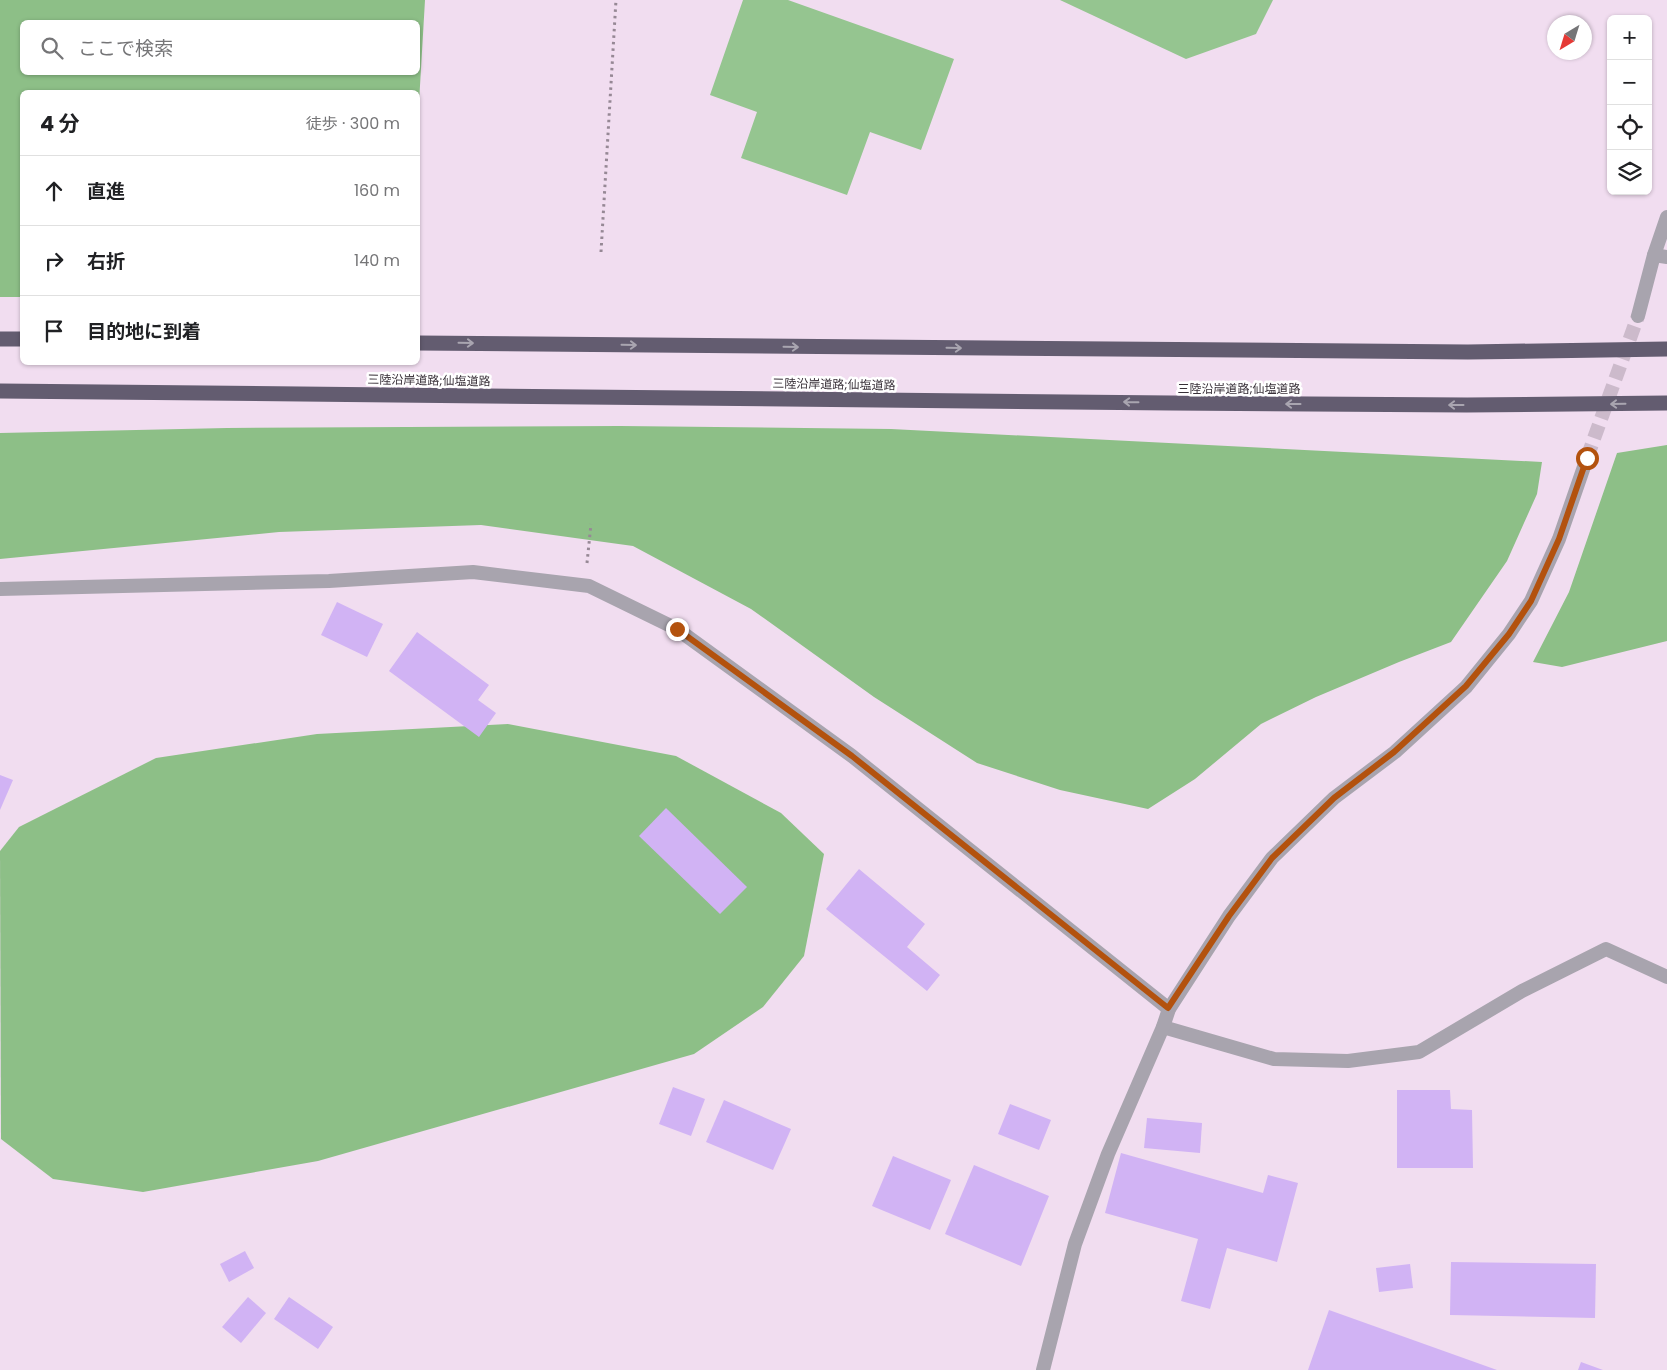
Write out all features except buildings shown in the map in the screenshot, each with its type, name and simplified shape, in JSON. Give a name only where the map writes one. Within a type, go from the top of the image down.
[{"type":"highway","points":[[0,339],[20,339]]},
{"type":"highway","points":[[420,343],[1468,352],[1667,349]]},
{"type":"highway","name":"三陸沿岸道路;仙塩道路","points":[[0,391],[1280,404],[1477,405],[1667,403]]},
{"type":"street","points":[[1638,316],[1661,255],[1667,216]]},
{"type":"street","points":[[1043,1370],[1075,1244],[1108,1154],[1163,1027],[1168,1008],[1229,916],[1272,858],[1334,798],[1394,752],[1466,686],[1509,634],[1531,601],[1559,539],[1587,458]]},
{"type":"street","points":[[0,590],[319,581],[473,572],[589,586],[677,629],[852,756],[1168,1008]]},
{"type":"street","points":[[1163,1027],[1274,1059],[1348,1060],[1419,1052],[1522,991],[1606,949],[1667,976]]},
{"type":"path","points":[[601,252],[616,0]]},
{"type":"path","points":[[584,586],[591,524]]},
{"type":"green space","points":[[0,0],[425,0],[420,90],[20,90],[20,297],[0,297]]},
{"type":"green space","points":[[743,0],[788,0],[954,59],[921,150],[870,132],[847,195],[741,158],[757,112],[710,95]]},
{"type":"green space","points":[[1060,0],[1273,0],[1256,34],[1186,59]]},
{"type":"green space","points":[[620,426],[891,429],[1542,462],[1537,494],[1507,561],[1451,642],[1316,697],[1261,724],[1195,779],[1148,809],[1060,790],[977,763],[874,697],[751,609],[633,546],[481,525],[279,532],[0,559],[0,433],[227,428]]},
{"type":"green space","points":[[1667,445],[1667,641],[1562,667],[1533,662],[1569,592],[1617,453]]},
{"type":"green space","points":[[508,724],[676,756],[781,813],[824,854],[804,956],[763,1007],[694,1054],[318,1161],[143,1192],[53,1179],[1,1139],[0,851],[19,827],[156,758],[317,734]]},
{"type":"tunnel","points":[[1587,458],[1638,316]]},
{"type":"route","points":[[677,629],[852,756],[1168,1008],[1229,916],[1272,858],[1334,798],[1394,752],[1466,686],[1509,634],[1531,601],[1559,539],[1587,458]]}]
